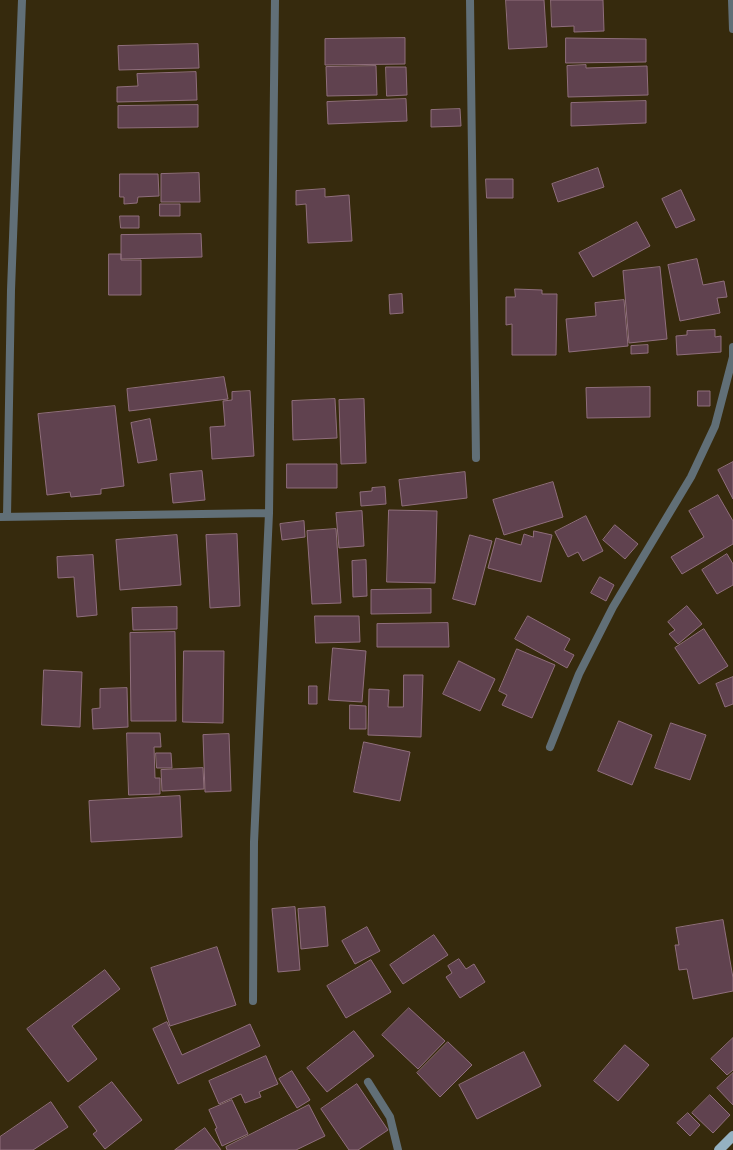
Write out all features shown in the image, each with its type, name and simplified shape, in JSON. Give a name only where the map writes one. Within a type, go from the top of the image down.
[{"type":"main road","points":[[719,1150],[733,1136]]},
{"type":"street","points":[[22,0],[3,516],[269,513]]},
{"type":"street","points":[[253,1001],[254,842],[269,513],[275,0]]},
{"type":"street","points":[[470,0],[476,458]]},
{"type":"street","points":[[732,0],[733,30]]},
{"type":"street","points":[[550,748],[579,674],[612,607],[691,477],[715,426],[733,357],[733,347]]},
{"type":"street","points":[[368,1082],[390,1117],[398,1150]]},
{"type":"building","points":[[506,0],[544,0],[547,47],[509,49]]},
{"type":"building","points":[[551,0],[603,0],[604,31],[574,32],[574,26],[552,27]]},
{"type":"building","points":[[405,38],[405,64],[325,65],[325,39]]},
{"type":"building","points":[[566,38],[646,39],[646,62],[566,63]]},
{"type":"building","points":[[198,44],[199,68],[119,70],[118,46]]},
{"type":"building","points":[[586,65],[586,68],[647,66],[648,95],[568,97],[567,66]]},
{"type":"building","points":[[376,66],[377,95],[327,96],[326,67]]},
{"type":"building","points":[[386,67],[406,67],[407,95],[387,96]]},
{"type":"building","points":[[196,72],[197,100],[117,102],[117,87],[138,86],[137,74]]},
{"type":"building","points":[[406,99],[407,121],[328,124],[327,102]]},
{"type":"building","points":[[646,101],[646,123],[571,126],[571,103]]},
{"type":"building","points":[[198,105],[198,127],[118,128],[118,106]]},
{"type":"building","points":[[460,109],[461,126],[431,127],[431,110]]},
{"type":"building","points":[[598,168],[604,187],[558,202],[552,184]]},
{"type":"building","points":[[199,173],[200,202],[161,202],[161,174]]},
{"type":"building","points":[[120,174],[158,174],[159,196],[138,197],[137,203],[124,204],[124,197],[120,197]]},
{"type":"building","points":[[486,179],[513,179],[513,198],[487,198]]},
{"type":"building","points":[[325,189],[325,197],[349,195],[352,241],[308,243],[306,204],[296,205],[296,191]]},
{"type":"building","points":[[681,190],[695,220],[676,228],[662,199]]},
{"type":"building","points":[[160,204],[180,204],[180,216],[160,216]]},
{"type":"building","points":[[120,216],[139,216],[139,228],[121,228]]},
{"type":"building","points":[[637,222],[650,246],[593,277],[579,253]]},
{"type":"building","points":[[201,234],[202,257],[121,259],[121,235]]},
{"type":"building","points":[[109,254],[121,254],[121,260],[141,260],[141,295],[109,295]]},
{"type":"building","points":[[697,259],[703,285],[724,281],[727,297],[717,298],[720,313],[680,321],[668,265]]},
{"type":"building","points":[[660,267],[667,339],[629,343],[623,271]]},
{"type":"building","points":[[515,289],[542,290],[542,294],[557,294],[556,355],[512,355],[512,324],[506,325],[506,297],[515,297]]},
{"type":"building","points":[[402,294],[403,313],[390,314],[389,295]]},
{"type":"building","points":[[624,300],[628,346],[569,352],[566,319],[596,316],[595,303]]},
{"type":"building","points":[[715,330],[715,337],[721,336],[721,352],[677,355],[676,336],[687,335],[687,331]]},
{"type":"building","points":[[648,345],[648,353],[631,354],[631,346]]},
{"type":"building","points":[[224,377],[228,399],[129,411],[127,389]]},
{"type":"building","points":[[650,387],[650,417],[587,418],[586,388]]},
{"type":"building","points":[[250,391],[254,456],[212,459],[210,427],[225,426],[223,401],[232,400],[232,392]]},
{"type":"building","points":[[698,391],[710,391],[710,406],[698,406]]},
{"type":"building","points":[[335,399],[337,438],[293,440],[292,401]]},
{"type":"building","points":[[364,399],[366,463],[341,464],[339,400]]},
{"type":"building","points":[[115,406],[124,486],[101,489],[101,494],[71,497],[70,492],[47,495],[38,414]]},
{"type":"building","points":[[150,419],[157,460],[138,463],[131,423]]},
{"type":"building","points":[[733,462],[733,499],[718,470]]},
{"type":"building","points":[[287,464],[337,464],[337,488],[287,488]]},
{"type":"building","points":[[202,471],[205,500],[173,503],[170,474]]},
{"type":"building","points":[[465,472],[467,498],[402,506],[399,480]]},
{"type":"building","points":[[553,482],[563,517],[504,535],[493,500]]},
{"type":"building","points":[[385,487],[386,504],[361,506],[360,492],[372,491],[372,488]]},
{"type":"building","points":[[718,495],[733,521],[733,544],[682,574],[671,557],[704,537],[689,511]]},
{"type":"building","points":[[389,510],[437,511],[435,583],[387,582]]},
{"type":"building","points":[[362,511],[364,546],[339,548],[336,513]]},
{"type":"building","points":[[586,516],[603,551],[583,561],[578,552],[568,557],[555,532]]},
{"type":"building","points":[[304,521],[305,537],[282,540],[280,524]]},
{"type":"building","points":[[615,525],[638,544],[625,559],[603,540]]},
{"type":"building","points":[[336,529],[341,603],[312,604],[307,531]]},
{"type":"building","points":[[534,531],[552,535],[541,582],[488,568],[496,538],[521,545],[524,534],[533,537]]},
{"type":"building","points":[[237,534],[240,606],[210,608],[206,535]]},
{"type":"building","points":[[177,535],[181,585],[120,590],[116,540]]},
{"type":"building","points":[[470,535],[492,541],[475,605],[453,599]]},
{"type":"building","points":[[727,554],[733,564],[733,585],[717,594],[702,570]]},
{"type":"building","points":[[93,555],[97,615],[77,617],[74,577],[58,578],[57,557]]},
{"type":"building","points":[[366,560],[367,596],[353,597],[352,561]]},
{"type":"building","points":[[600,577],[614,585],[606,601],[591,593]]},
{"type":"building","points":[[431,589],[431,613],[371,614],[371,590]]},
{"type":"building","points":[[687,606],[702,624],[678,644],[669,634],[675,630],[668,622]]},
{"type":"building","points":[[177,607],[177,629],[133,630],[132,608]]},
{"type":"building","points":[[315,616],[359,616],[360,642],[316,643]]},
{"type":"building","points":[[528,616],[570,639],[564,650],[574,655],[567,668],[515,639]]},
{"type":"building","points":[[448,623],[449,647],[377,647],[377,624]]},
{"type":"building","points":[[704,629],[728,666],[699,684],[675,648]]},
{"type":"building","points":[[175,632],[176,721],[131,721],[130,633]]},
{"type":"building","points":[[333,648],[366,651],[362,702],[329,700]]},
{"type":"building","points":[[517,649],[555,665],[532,718],[502,705],[507,695],[499,691]]},
{"type":"building","points":[[184,651],[224,651],[223,723],[183,722]]},
{"type":"building","points":[[459,661],[495,679],[480,711],[443,694]]},
{"type":"building","points":[[44,670],[82,672],[80,727],[42,725]]},
{"type":"building","points":[[404,675],[423,675],[421,737],[368,735],[369,689],[389,690],[388,707],[403,707]]},
{"type":"building","points":[[733,677],[733,704],[725,707],[716,684]]},
{"type":"building","points":[[309,686],[317,686],[317,704],[309,704]]},
{"type":"building","points":[[127,688],[128,727],[93,729],[92,709],[100,708],[100,689]]},
{"type":"building","points":[[350,705],[366,706],[366,729],[350,729]]},
{"type":"building","points":[[619,721],[652,735],[632,785],[598,771]]},
{"type":"building","points":[[671,723],[706,735],[690,780],[655,768]]},
{"type":"building","points":[[127,733],[160,733],[161,747],[154,747],[155,778],[160,778],[160,794],[129,795]]},
{"type":"building","points":[[229,734],[231,791],[205,792],[203,735]]},
{"type":"building","points":[[364,742],[410,752],[400,801],[354,792]]},
{"type":"building","points":[[156,753],[171,753],[172,768],[157,768]]},
{"type":"building","points":[[203,768],[204,789],[162,791],[161,770]]},
{"type":"building","points":[[180,796],[182,837],[91,842],[89,801]]},
{"type":"building","points":[[295,907],[300,970],[278,972],[272,909]]},
{"type":"building","points":[[325,907],[328,946],[301,949],[298,909]]},
{"type":"building","points":[[723,920],[733,978],[733,991],[693,999],[687,969],[679,970],[675,945],[679,945],[676,928]]},
{"type":"building","points":[[367,927],[380,951],[355,964],[342,941]]},
{"type":"building","points":[[434,935],[448,955],[403,984],[390,965]]},
{"type":"building","points":[[217,947],[236,1005],[170,1026],[151,968]]},
{"type":"building","points":[[459,959],[466,969],[474,964],[485,982],[460,998],[446,977],[452,973],[448,966]]},
{"type":"building","points":[[371,960],[391,992],[346,1018],[327,986]]},
{"type":"building","points":[[105,970],[120,989],[72,1026],[97,1059],[68,1082],[27,1029]]},
{"type":"building","points":[[409,1008],[445,1041],[418,1069],[382,1035]]},
{"type":"building","points":[[167,1022],[182,1055],[250,1024],[260,1046],[178,1084],[153,1029]]},
{"type":"building","points":[[354,1031],[374,1056],[327,1092],[307,1068]]},
{"type":"building","points":[[733,1038],[733,1070],[727,1075],[711,1059]]},
{"type":"building","points":[[448,1042],[472,1065],[440,1097],[417,1073]]},
{"type":"building","points":[[625,1045],[649,1065],[618,1101],[594,1081]]},
{"type":"building","points":[[524,1052],[541,1086],[477,1119],[459,1085]]},
{"type":"building","points":[[266,1056],[278,1084],[259,1092],[261,1097],[245,1103],[241,1094],[219,1104],[209,1081]]},
{"type":"building","points":[[292,1071],[310,1100],[297,1108],[279,1079]]},
{"type":"building","points":[[733,1073],[733,1105],[717,1088]]},
{"type":"building","points":[[112,1082],[142,1120],[105,1149],[93,1134],[97,1131],[79,1107]]},
{"type":"building","points":[[357,1084],[388,1130],[358,1150],[349,1150],[321,1109]]},
{"type":"building","points":[[710,1095],[730,1115],[713,1133],[692,1113]]},
{"type":"building","points":[[232,1100],[248,1134],[222,1146],[215,1129],[217,1128],[209,1110]]},
{"type":"building","points":[[51,1102],[68,1127],[33,1150],[0,1150],[0,1137]]},
{"type":"building","points":[[309,1105],[325,1136],[296,1150],[227,1150],[226,1147]]},
{"type":"building","points":[[688,1113],[700,1125],[690,1136],[677,1123]]},
{"type":"building","points":[[205,1128],[221,1150],[175,1150]]}]
